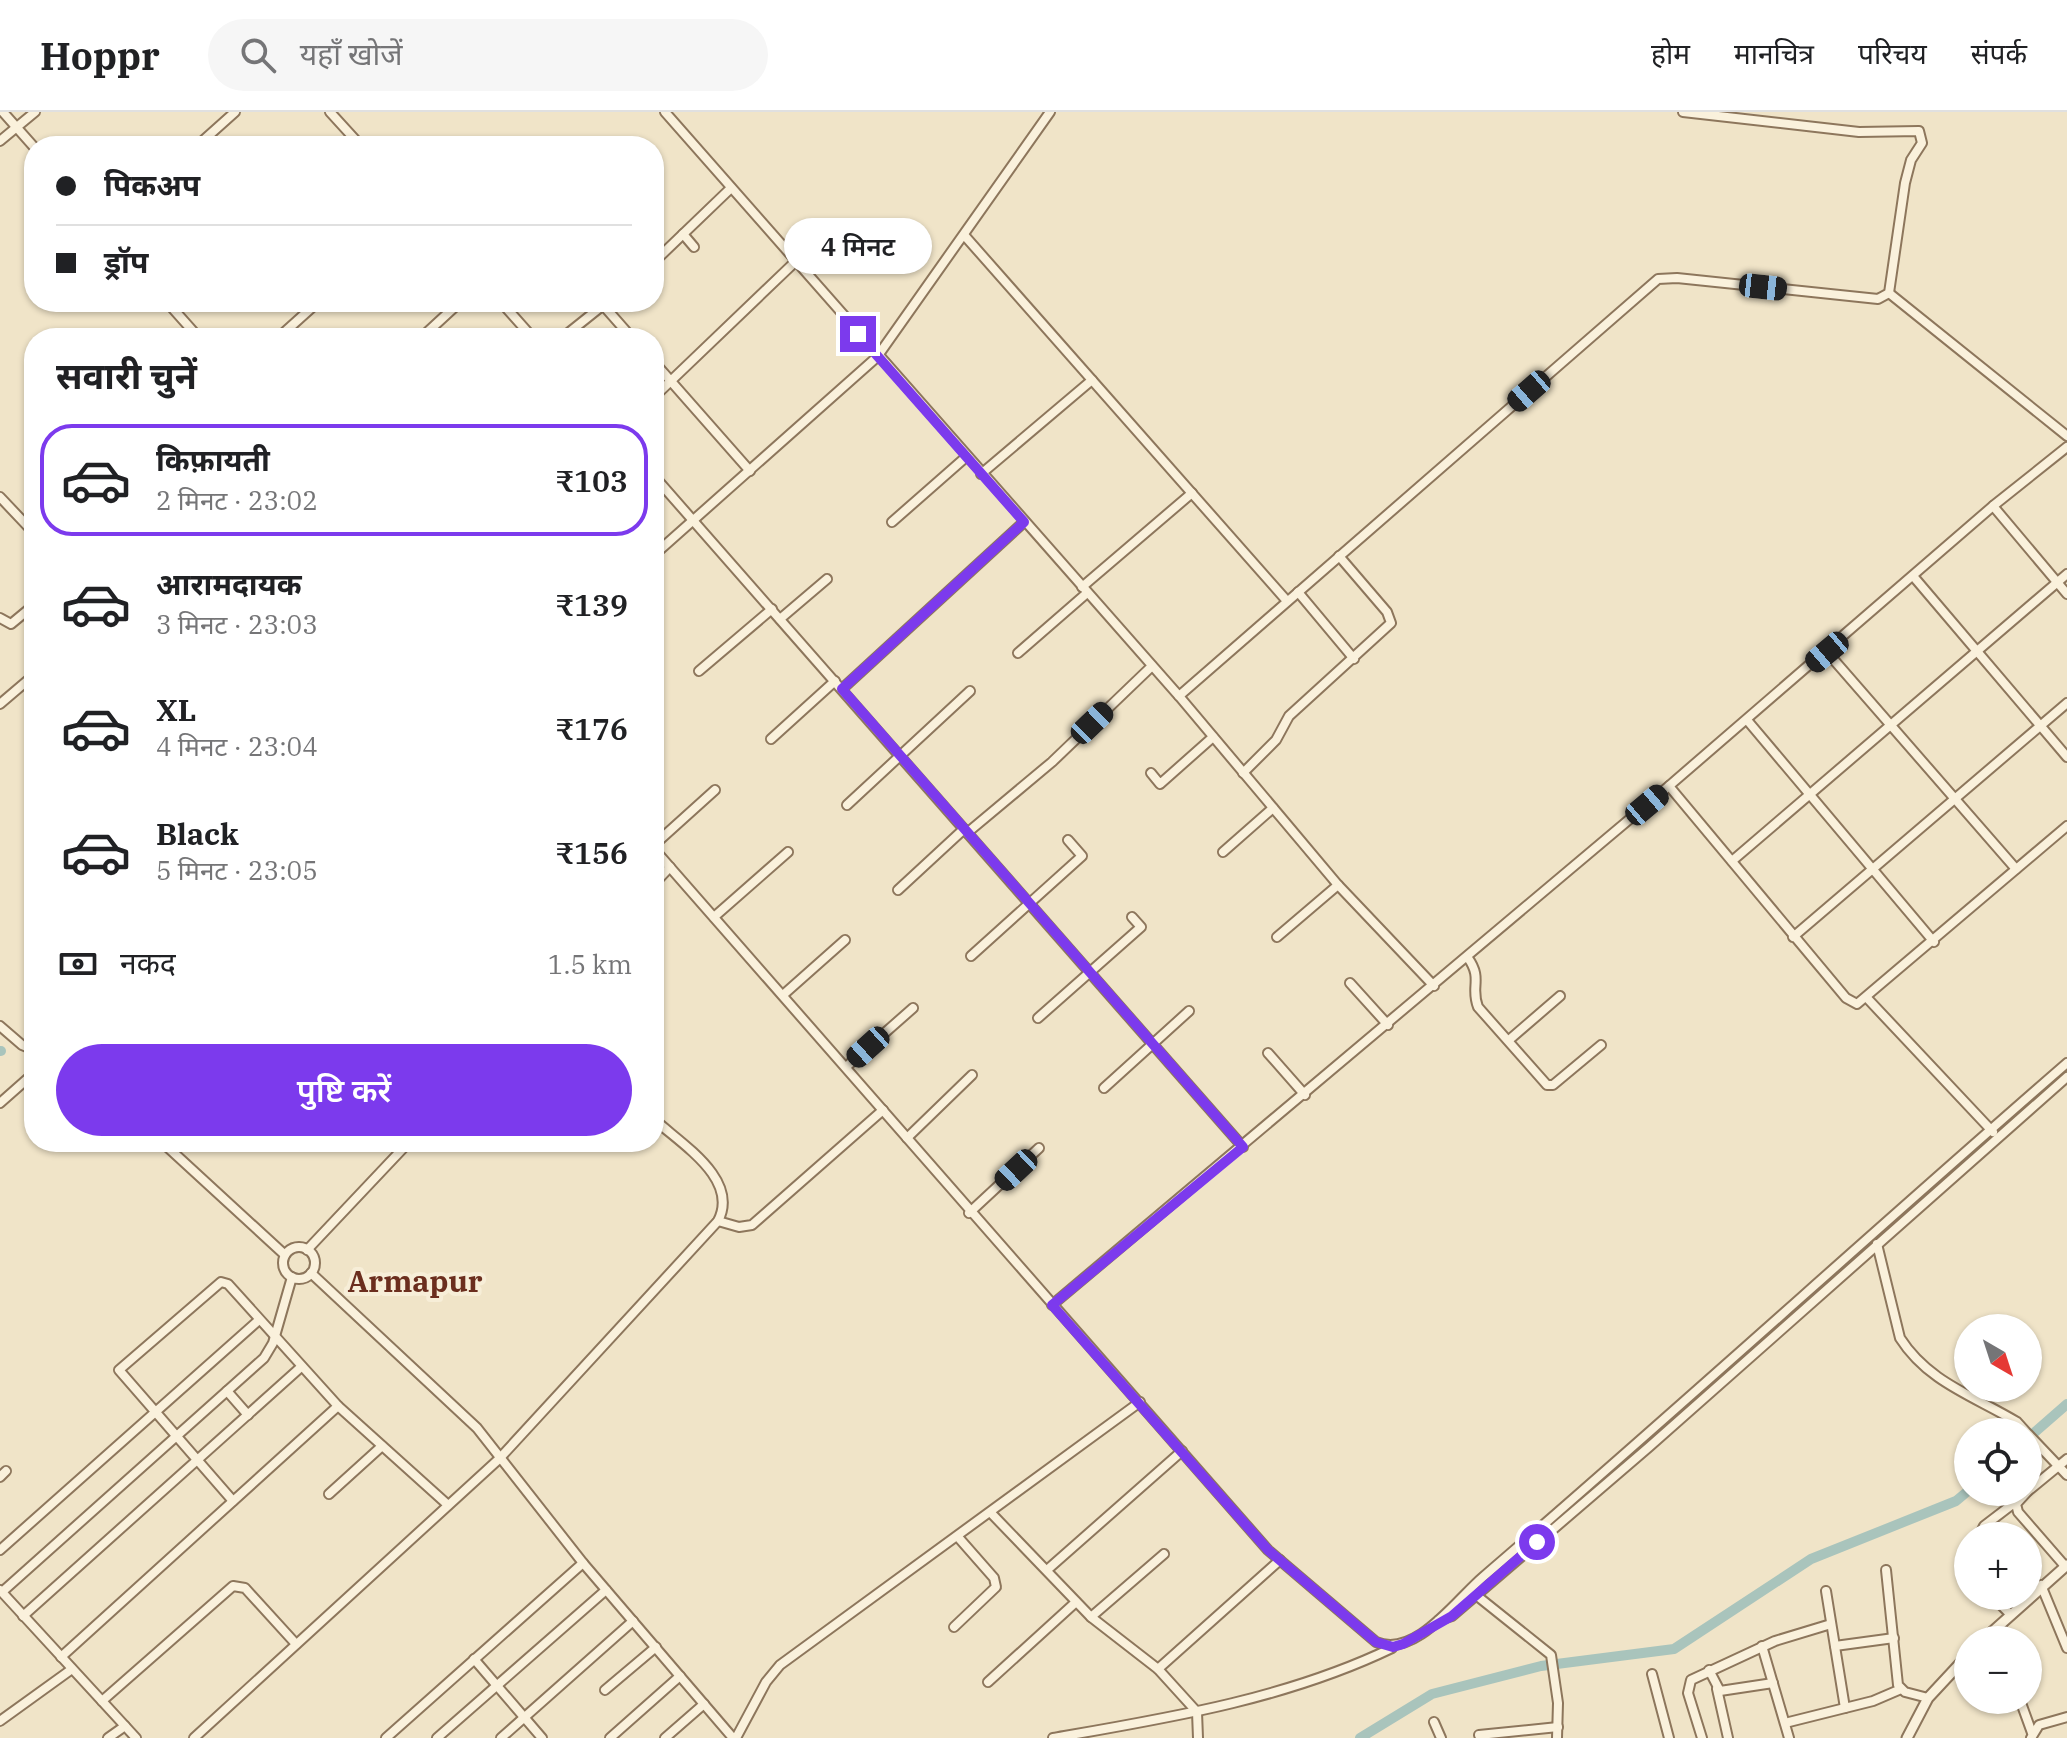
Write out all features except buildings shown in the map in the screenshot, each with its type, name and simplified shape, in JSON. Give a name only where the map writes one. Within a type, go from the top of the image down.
[{"type":"street","points":[[3,112],[25,136]]},
{"type":"street","points":[[0,141],[35,112]]},
{"type":"street","points":[[208,136],[235,112]]},
{"type":"street","points":[[330,112],[349,136]]},
{"type":"street","points":[[665,112],[877,357],[1179,696],[1338,885],[1434,986]]},
{"type":"street","points":[[664,546],[877,357],[1050,112]]},
{"type":"street","points":[[1683,112],[1859,132],[1919,131],[1922,143],[1911,160],[1905,183],[1889,293]]},
{"type":"street","points":[[664,252],[731,188]]},
{"type":"street","points":[[683,234],[694,247]]},
{"type":"street","points":[[964,235],[1287,601]]},
{"type":"street","points":[[664,388],[796,261]]},
{"type":"street","points":[[1179,696],[1658,279],[1677,278],[1878,299],[1889,293]]},
{"type":"street","points":[[1889,293],[2067,436]]},
{"type":"street","points":[[177,312],[190,328]]},
{"type":"street","points":[[289,328],[307,312]]},
{"type":"street","points":[[432,328],[449,312]]},
{"type":"street","points":[[510,312],[524,328]]},
{"type":"street","points":[[575,328],[595,312]]},
{"type":"street","points":[[611,312],[624,328]]},
{"type":"street","points":[[664,373],[750,471]]},
{"type":"street","points":[[981,474],[1092,380]]},
{"type":"street","points":[[1052,1305],[1468,958],[1993,506],[2067,447]]},
{"type":"street","points":[[892,522],[966,457]]},
{"type":"street","points":[[664,488],[1243,1147]]},
{"type":"street","points":[[1018,653],[1192,493]]},
{"type":"street","points":[[0,497],[24,522]]},
{"type":"street","points":[[1993,506],[2067,594]]},
{"type":"street","points":[[842,689],[1024,522]]},
{"type":"street","points":[[1243,773],[1276,740],[1289,716],[1388,627],[1391,617],[1339,556]]},
{"type":"street","points":[[1732,861],[2067,574]]},
{"type":"street","points":[[1913,576],[2067,757]]},
{"type":"street","points":[[780,619],[827,579]]},
{"type":"street","points":[[1298,592],[1354,659]]},
{"type":"street","points":[[699,671],[772,609]]},
{"type":"street","points":[[0,618],[11,624],[24,613]]},
{"type":"street","points":[[1827,652],[1955,795],[2016,869]]},
{"type":"street","points":[[898,890],[1052,762],[1152,666]]},
{"type":"street","points":[[771,739],[835,681]]},
{"type":"street","points":[[0,704],[24,684]]},
{"type":"street","points":[[847,805],[970,691]]},
{"type":"street","points":[[1793,937],[1874,871],[1955,795],[2067,703]]},
{"type":"street","points":[[1747,720],[1934,942]]},
{"type":"street","points":[[1151,773],[1160,784],[1213,737]]},
{"type":"street","points":[[1669,786],[1793,937],[1852,1003],[1857,1004],[1934,942],[2067,826]]},
{"type":"street","points":[[664,838],[715,790]]},
{"type":"street","points":[[1223,852],[1273,808]]},
{"type":"street","points":[[971,956],[1082,856],[1068,840]]},
{"type":"street","points":[[714,917],[788,852]]},
{"type":"street","points":[[664,860],[969,1213],[1280,1560],[1376,1642],[1393,1647]]},
{"type":"street","points":[[664,873],[670,867]]},
{"type":"street","points":[[1277,937],[1338,885]]},
{"type":"street","points":[[1038,1018],[1141,927],[1132,917]]},
{"type":"street","points":[[783,995],[845,940]]},
{"type":"street","points":[[1468,958],[1478,975],[1478,1007],[1550,1085],[1601,1045]]},
{"type":"street","points":[[1350,983],[1388,1025]]},
{"type":"street","points":[[1509,1040],[1560,996]]},
{"type":"street","points":[[1867,998],[1999,1138]]},
{"type":"street","points":[[846,1067],[913,1008]]},
{"type":"street","points":[[1104,1088],[1189,1011]]},
{"type":"street","points":[[0,1026],[24,1046]]},
{"type":"street","points":[[1268,1053],[1305,1095]]},
{"type":"street","points":[[1053,1738],[1197,1712],[1338,1673],[1415,1639],[1439,1621],[1456,1600],[1670,1417],[2067,1063]]},
{"type":"street","points":[[907,1138],[972,1075]]},
{"type":"street","points":[[1439,1621],[1452,1616],[1649,1447],[2067,1077]]},
{"type":"street","points":[[0,1103],[24,1082]]},
{"type":"street","points":[[718,1221],[739,1227],[752,1225],[883,1110]]},
{"type":"street","points":[[194,1738],[499,1459],[718,1221],[724,1206],[720,1183],[664,1129]]},
{"type":"street","points":[[969,1213],[1039,1148]]},
{"type":"street","points":[[173,1152],[285,1255]]},
{"type":"street","points":[[307,1250],[400,1152]]},
{"type":"street","points":[[1877,1244],[1900,1338],[1907,1348],[1943,1382],[2010,1418]]},
{"type":"street","points":[[297,1247],[307,1250],[314,1263],[311,1273],[302,1278],[292,1277],[284,1270],[285,1255],[297,1247]]},
{"type":"street","points":[[311,1273],[477,1428],[583,1563],[735,1738],[766,1682],[780,1665],[1140,1402]]},
{"type":"street","points":[[136,1738],[1,1591],[264,1358],[274,1338],[292,1277]]},
{"type":"street","points":[[233,1501],[119,1370],[123,1363],[217,1283],[228,1284],[338,1406],[448,1505]]},
{"type":"street","points":[[0,1550],[259,1320]]},
{"type":"street","points":[[23,1616],[301,1367]]},
{"type":"street","points":[[227,1391],[248,1415]]},
{"type":"street","points":[[61,1657],[338,1406]]},
{"type":"street","points":[[329,1494],[382,1446]]},
{"type":"street","points":[[2042,1450],[2067,1475]]},
{"type":"street","points":[[1047,1570],[1182,1451]]},
{"type":"street","points":[[2042,1480],[2067,1459]]},
{"type":"street","points":[[1989,1522],[2009,1506]]},
{"type":"street","points":[[2018,1506],[2018,1512],[2066,1566],[2042,1584]]},
{"type":"street","points":[[991,1513],[1091,1617],[1158,1669],[1197,1712],[1198,1738]]},
{"type":"street","points":[[954,1627],[996,1587],[994,1578],[958,1537]]},
{"type":"street","points":[[1091,1617],[1164,1554]]},
{"type":"street","points":[[1158,1669],[1280,1560]]},
{"type":"street","points":[[386,1738],[583,1563]]},
{"type":"street","points":[[1886,1570],[1901,1689]]},
{"type":"street","points":[[102,1701],[233,1586],[245,1588],[296,1644]]},
{"type":"street","points":[[2042,1587],[2067,1648]]},
{"type":"street","points":[[437,1738],[606,1590]]},
{"type":"street","points":[[1826,1591],[1845,1708]]},
{"type":"street","points":[[1476,1595],[1546,1649],[1554,1662],[1557,1738]]},
{"type":"street","points":[[988,1682],[1076,1602]]},
{"type":"street","points":[[2006,1610],[2010,1614]]},
{"type":"street","points":[[1996,1626],[2014,1610]]},
{"type":"street","points":[[501,1738],[633,1621]]},
{"type":"street","points":[[1702,1738],[1687,1687],[1709,1670],[1762,1646],[1831,1624]]},
{"type":"street","points":[[1835,1646],[1894,1638]]},
{"type":"street","points":[[1762,1646],[1789,1738]]},
{"type":"street","points":[[605,1690],[656,1647]]},
{"type":"street","points":[[474,1659],[542,1738]]},
{"type":"street","points":[[0,1721],[72,1669]]},
{"type":"street","points":[[1709,1670],[1717,1689],[1728,1738]]},
{"type":"street","points":[[1907,1738],[1928,1698],[1954,1670]]},
{"type":"street","points":[[1652,1674],[1669,1738]]},
{"type":"street","points":[[610,1738],[680,1676]]},
{"type":"street","points":[[1717,1689],[1773,1683]]},
{"type":"street","points":[[1785,1723],[1845,1708],[1901,1689],[1928,1698]]},
{"type":"street","points":[[665,1738],[704,1704]]},
{"type":"street","points":[[2025,1714],[2032,1735]]},
{"type":"street","points":[[2032,1735],[2039,1725],[2067,1717]]},
{"type":"street","points":[[1434,1722],[1441,1738]]},
{"type":"street","points":[[108,1738],[125,1726]]},
{"type":"street","points":[[1479,1735],[1558,1727]]},
{"type":"waterway","points":[[2042,1426],[2067,1404]]},
{"type":"waterway","points":[[1360,1738],[1432,1694],[1541,1666],[1674,1649],[1811,1559],[1954,1502]]},
{"type":"district","name":"Armapur","points":[[415,1282]]},
{"type":"route","points":[[858,334],[1024,522],[842,689],[1243,1147],[1052,1305],[1268,1550],[1376,1642],[1393,1647],[1415,1639],[1439,1621],[1452,1616],[1537,1542]]}]
